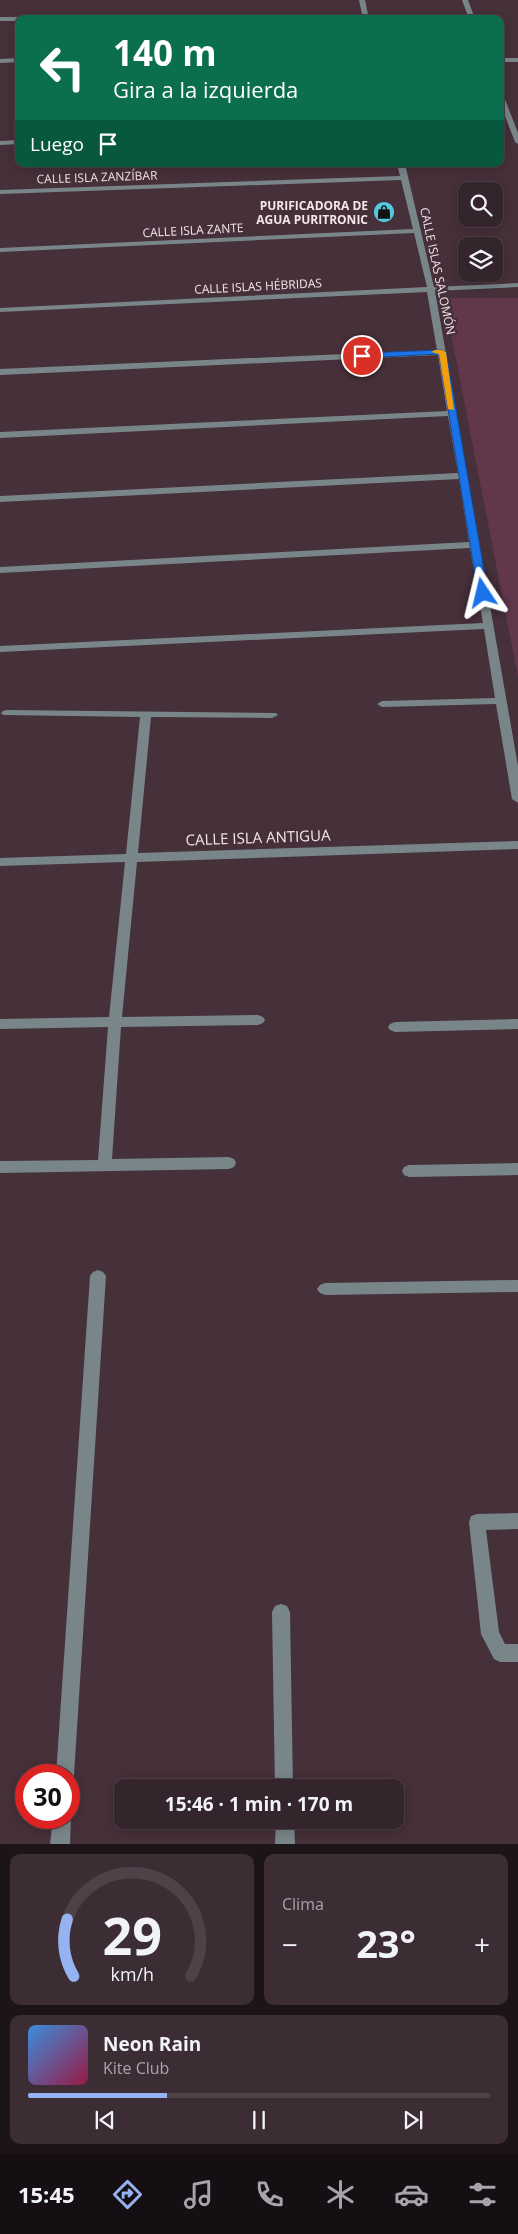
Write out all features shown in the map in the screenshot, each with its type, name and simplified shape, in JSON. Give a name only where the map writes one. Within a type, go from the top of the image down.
[{"type":"street","points":[[362,0],[366,15]]},
{"type":"street","points":[[465,0],[471,15]]},
{"type":"street","points":[[0,19],[15,19]]},
{"type":"street","points":[[0,61],[15,60]]},
{"type":"street","points":[[504,60],[518,60]]},
{"type":"street","points":[[0,66],[15,66]]},
{"type":"street","points":[[504,105],[518,142]]},
{"type":"street","points":[[0,143],[15,142]]},
{"type":"street","name":"CALLE ISLAS SALOMÓN","points":[[402,167],[431,289],[518,798]]},
{"type":"street","name":"CALLE ISLA ZANZÍBAR","points":[[0,192],[405,178]]},
{"type":"street","name":"CALLE ISLA ZANTE","points":[[0,250],[417,231]]},
{"type":"street","name":"CALLE ISLAS HÉBRIDAS","points":[[0,310],[518,285]]},
{"type":"street","points":[[0,372],[442,352]]},
{"type":"street","points":[[0,435],[452,413]]},
{"type":"street","points":[[0,500],[463,476]]},
{"type":"street","points":[[0,570],[475,544]]},
{"type":"street","points":[[0,649],[489,626]]},
{"type":"street","points":[[382,704],[501,701]]},
{"type":"street","points":[[7,713],[272,715]]},
{"type":"street","points":[[105,1165],[115,1022],[146,714]]},
{"type":"street","name":"CALLE ISLA ANTIGUA","points":[[0,862],[518,845]]},
{"type":"street","points":[[0,1024],[258,1020]]},
{"type":"street","points":[[395,1028],[518,1024]]},
{"type":"street","points":[[0,1167],[229,1163]]},
{"type":"street","points":[[409,1171],[518,1169]]},
{"type":"street","points":[[66,1764],[98,1276]]},
{"type":"street","points":[[325,1289],[518,1286]]},
{"type":"street","points":[[518,1521],[477,1522],[490,1634],[500,1653],[518,1653]]},
{"type":"street","points":[[281,1612],[284,1779]]},
{"type":"street","points":[[60,1844],[61,1829]]},
{"type":"street","points":[[285,1829],[285,1844]]},
{"type":"shaded area","points":[[444,298],[518,298],[518,677]]},
{"type":"slow traffic","points":[[435,352],[442,352],[452,409]]},
{"type":"place","name":"PURIFICADORA DE AGUA PURITRONIC","points":[[384,212]]},
{"type":"route","points":[[362,356],[442,352],[483,593]]}]
